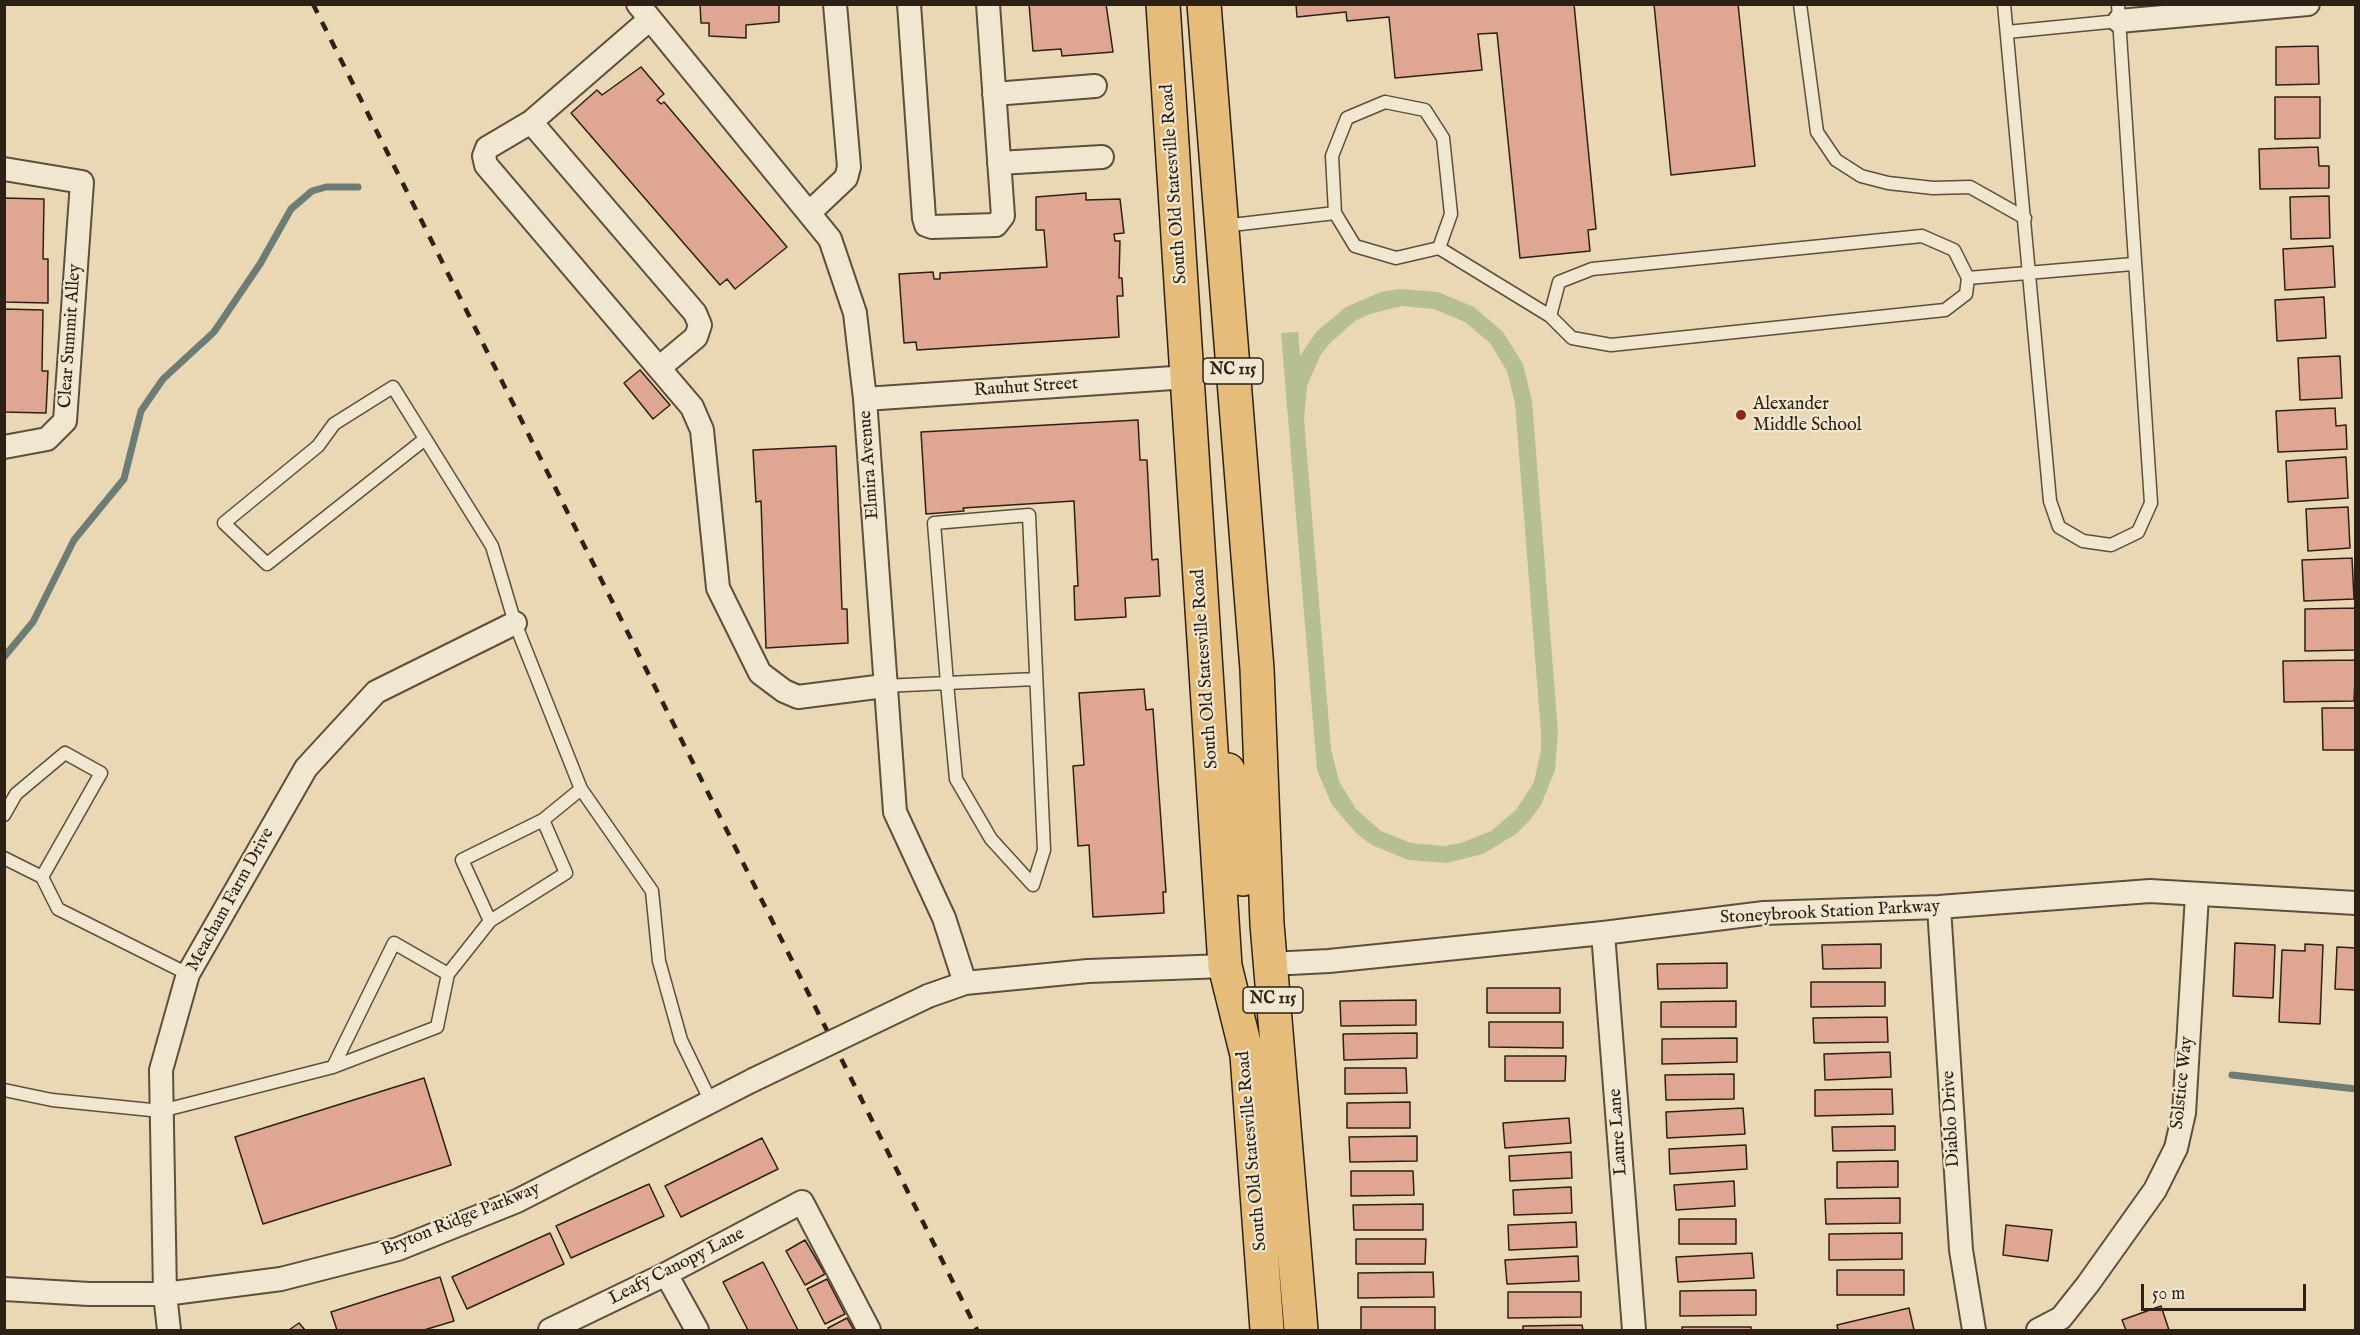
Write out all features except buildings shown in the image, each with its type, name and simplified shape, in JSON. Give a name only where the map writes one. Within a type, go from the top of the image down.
[{"type":"main road","name":"South Old Statesville Road","points":[[1162,4],[1225,966],[1247,1055],[1267,1330]]},
{"type":"main road","name":"South Old Statesville Road","points":[[1204,4],[1257,669],[1270,964],[1301,1330]]},
{"type":"main road","points":[[1211,744],[1226,765],[1234,785],[1248,933],[1252,948],[1270,964]]},
{"type":"main road","points":[[1225,966],[1238,970],[1253,985],[1271,1158],[1295,1251]]},
{"type":"street","points":[[809,213],[842,183],[849,168],[835,4]]},
{"type":"street","points":[[909,4],[926,225],[932,227],[996,225],[1003,216],[988,4]]},
{"type":"street","points":[[2118,13],[2308,4]]},
{"type":"street","points":[[644,12],[531,122],[488,148],[484,156],[486,165],[692,407],[702,430],[718,588],[760,674],[784,691],[798,697],[884,686]]},
{"type":"street","name":"Elmira Avenue","points":[[644,12],[830,239],[855,313],[865,399],[884,686],[895,812],[944,918],[965,983]]},
{"type":"street","points":[[994,94],[1095,86]]},
{"type":"street","points":[[531,122],[695,313],[700,325],[696,337],[658,368]]},
{"type":"street","points":[[999,163],[1102,157]]},
{"type":"street","name":"Clear Summit Alley","points":[[4,169],[82,182],[65,421],[47,440],[4,447]]},
{"type":"street","name":"Rauhut Street","points":[[865,399],[1188,377]]},
{"type":"street","name":"Meacham Farm Drive","points":[[169,1330],[165,1294],[161,1070],[188,974],[306,768],[376,692],[515,623]]},
{"type":"street","name":"Stoneybrook Station Parkway","points":[[1270,964],[1329,961],[1603,933],[1764,913],[1939,906],[2150,891],[2355,903]]},
{"type":"street","name":"Solstice Way","points":[[2038,1330],[2061,1318],[2088,1284],[2155,1190],[2175,1148],[2184,1113],[2197,895]]},
{"type":"street","name":"Diablo Drive","points":[[1939,906],[1960,1250],[1974,1330]]},
{"type":"street","name":"Laure Lane","points":[[1603,933],[1634,1330]]},
{"type":"street","name":"Bryton Ridge Parkway","points":[[4,1288],[89,1294],[165,1294],[280,1280],[398,1249],[517,1201],[753,1080],[928,996],[965,983],[1088,971],[1225,966]]},
{"type":"street","name":"Leafy Canopy Lane","points":[[555,1329],[666,1274],[802,1202],[870,1330]]},
{"type":"street","points":[[666,1274],[697,1330]]},
{"type":"lane","points":[[1800,4],[1816,132],[1836,160],[1861,176],[1888,183],[1933,188],[1970,187],[2025,218]]},
{"type":"lane","points":[[2004,4],[2050,501],[2059,527],[2083,541],[2111,545],[2138,531],[2151,503],[2133,264],[2118,13],[2007,32]]},
{"type":"lane","points":[[1439,248],[1451,214],[1443,138],[1425,110],[1385,102],[1347,118],[1332,156],[1335,213],[1355,246],[1396,258],[1439,248],[1550,316],[1572,338],[1611,345],[1945,310],[1966,294],[1968,278],[1954,250],[1922,236],[1592,268],[1559,282],[1550,316]]},
{"type":"lane","points":[[1221,226],[1335,213]]},
{"type":"lane","points":[[1968,278],[2133,264]]},
{"type":"lane","points":[[425,439],[267,564],[224,523],[318,446],[334,424],[393,387],[492,546],[515,623],[581,789],[652,891],[659,961],[681,1040],[711,1102]]},
{"type":"lane","points":[[1029,515],[1044,850],[1033,885],[991,839],[956,778],[947,683],[934,523],[1029,515]]},
{"type":"lane","points":[[884,686],[1036,679]]},
{"type":"lane","points":[[4,815],[16,794],[65,753],[101,773],[42,877]]},
{"type":"lane","points":[[490,921],[462,860],[543,820],[581,789]]},
{"type":"lane","points":[[4,1090],[52,1100],[161,1111],[333,1067],[437,1027],[448,974],[490,921],[566,873],[543,820]]},
{"type":"lane","points":[[4,858],[42,877],[58,909],[188,974]]},
{"type":"lane","points":[[333,1067],[394,943],[448,974]]},
{"type":"green space","points":[[1400,289],[1438,292],[1474,307],[1503,332],[1523,364],[1532,401],[1558,732],[1555,770],[1541,805],[1516,834],[1483,854],[1446,863],[1408,860],[1372,845],[1357,834],[1332,805],[1317,770],[1281,333],[1298,332],[1300,356],[1317,331],[1346,307],[1381,292]],"holes":[[[1402,306],[1434,309],[1465,322],[1490,343],[1507,371],[1515,403],[1541,733],[1541,750],[1534,782],[1516,810],[1491,831],[1461,843],[1444,846],[1411,843],[1381,831],[1356,809],[1339,781],[1331,749],[1304,419],[1307,386],[1320,356],[1330,343],[1355,321],[1370,314]]]},
{"type":"waterway","points":[[4,657],[33,622],[74,540],[124,479],[141,411],[163,379],[214,332],[260,264],[291,209],[312,191],[326,187],[358,187]]},
{"type":"waterway","points":[[2232,1075],[2356,1089]]},
{"type":"railway","points":[[313,4],[977,1330]]},
{"type":"place","name":"Alexander Middle School","points":[[1741,415]]}]
